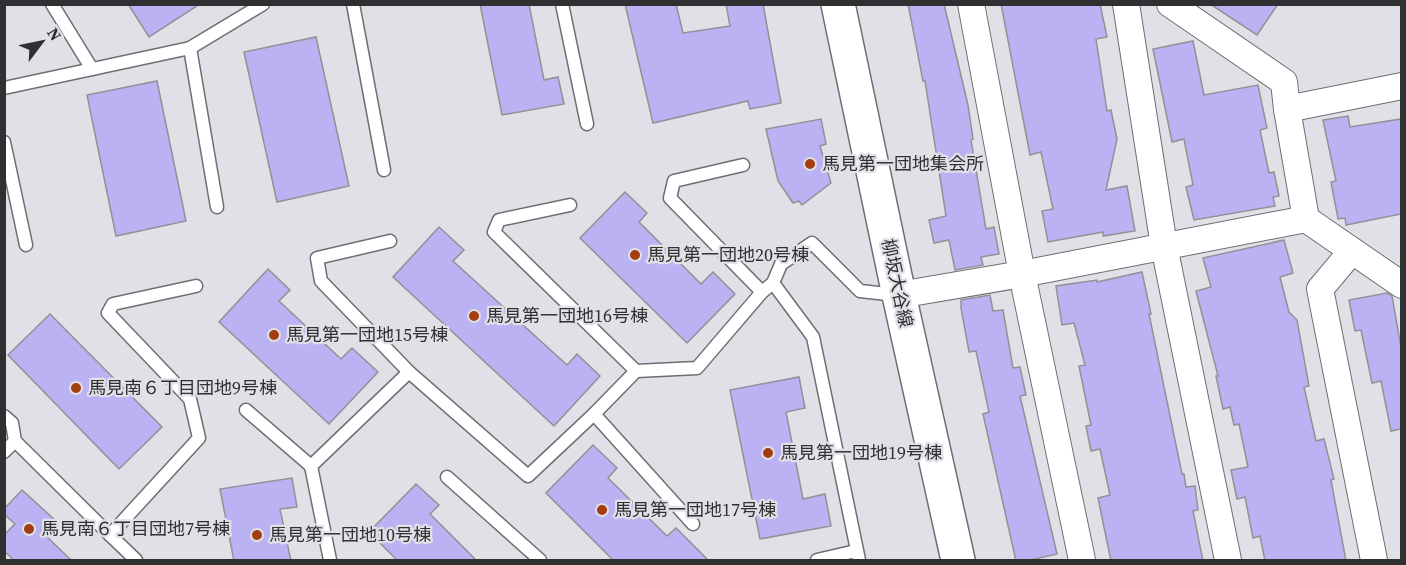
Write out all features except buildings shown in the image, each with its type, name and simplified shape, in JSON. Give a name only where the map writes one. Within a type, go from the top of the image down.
[{"type":"street","name":"柳坂大谷線","points":[[838,4],[958,561]]},
{"type":"street","points":[[971,4],[1022,274],[1082,561]]},
{"type":"street","points":[[1126,4],[1164,246],[1228,561]]},
{"type":"street","points":[[1170,4],[1284,82],[1306,219],[1401,285]]},
{"type":"street","points":[[1287,109],[1401,86]]},
{"type":"street","points":[[899,295],[1022,274],[1306,219]]},
{"type":"street","points":[[1352,251],[1320,289],[1374,561]]},
{"type":"lane","points":[[52,4],[92,69]]},
{"type":"lane","points":[[4,87],[190,48],[263,4]]},
{"type":"lane","points":[[353,4],[384,170]]},
{"type":"lane","points":[[562,4],[587,124]]},
{"type":"lane","points":[[190,48],[218,207]]},
{"type":"lane","points":[[4,142],[26,244]]},
{"type":"lane","points":[[743,165],[674,181],[670,198],[762,292]]},
{"type":"lane","points":[[570,205],[499,220],[494,232],[636,371]]},
{"type":"lane","points":[[390,242],[317,258],[321,281],[409,372],[528,476],[636,371],[697,368],[762,292],[773,283],[781,264],[812,243],[860,291],[899,295]]},
{"type":"lane","points":[[773,283],[813,337],[858,556],[817,561]]},
{"type":"lane","points":[[110,535],[199,438],[190,399],[108,313],[113,304],[196,286]]},
{"type":"lane","points":[[311,466],[409,372]]},
{"type":"lane","points":[[246,410],[311,466],[330,561]]},
{"type":"lane","points":[[594,414],[693,524]]},
{"type":"lane","points":[[4,416],[12,423],[15,441],[136,561]]},
{"type":"lane","points":[[4,452],[15,441]]},
{"type":"lane","points":[[447,477],[540,561]]},
{"type":"place","name":"馬見第一団地集会所","points":[[810,164]]},
{"type":"place","name":"馬見第一団地20号棟","points":[[635,255]]},
{"type":"place","name":"馬見第一団地16号棟","points":[[474,316]]},
{"type":"place","name":"馬見第一団地15号棟","points":[[274,335]]},
{"type":"place","name":"馬見南６丁目団地9号棟","points":[[76,388]]},
{"type":"place","name":"馬見第一団地19号棟","points":[[768,453]]},
{"type":"place","name":"馬見第一団地17号棟","points":[[602,510]]},
{"type":"place","name":"馬見南６丁目団地7号棟","points":[[29,529]]},
{"type":"place","name":"馬見第一団地10号棟","points":[[257,535]]}]
